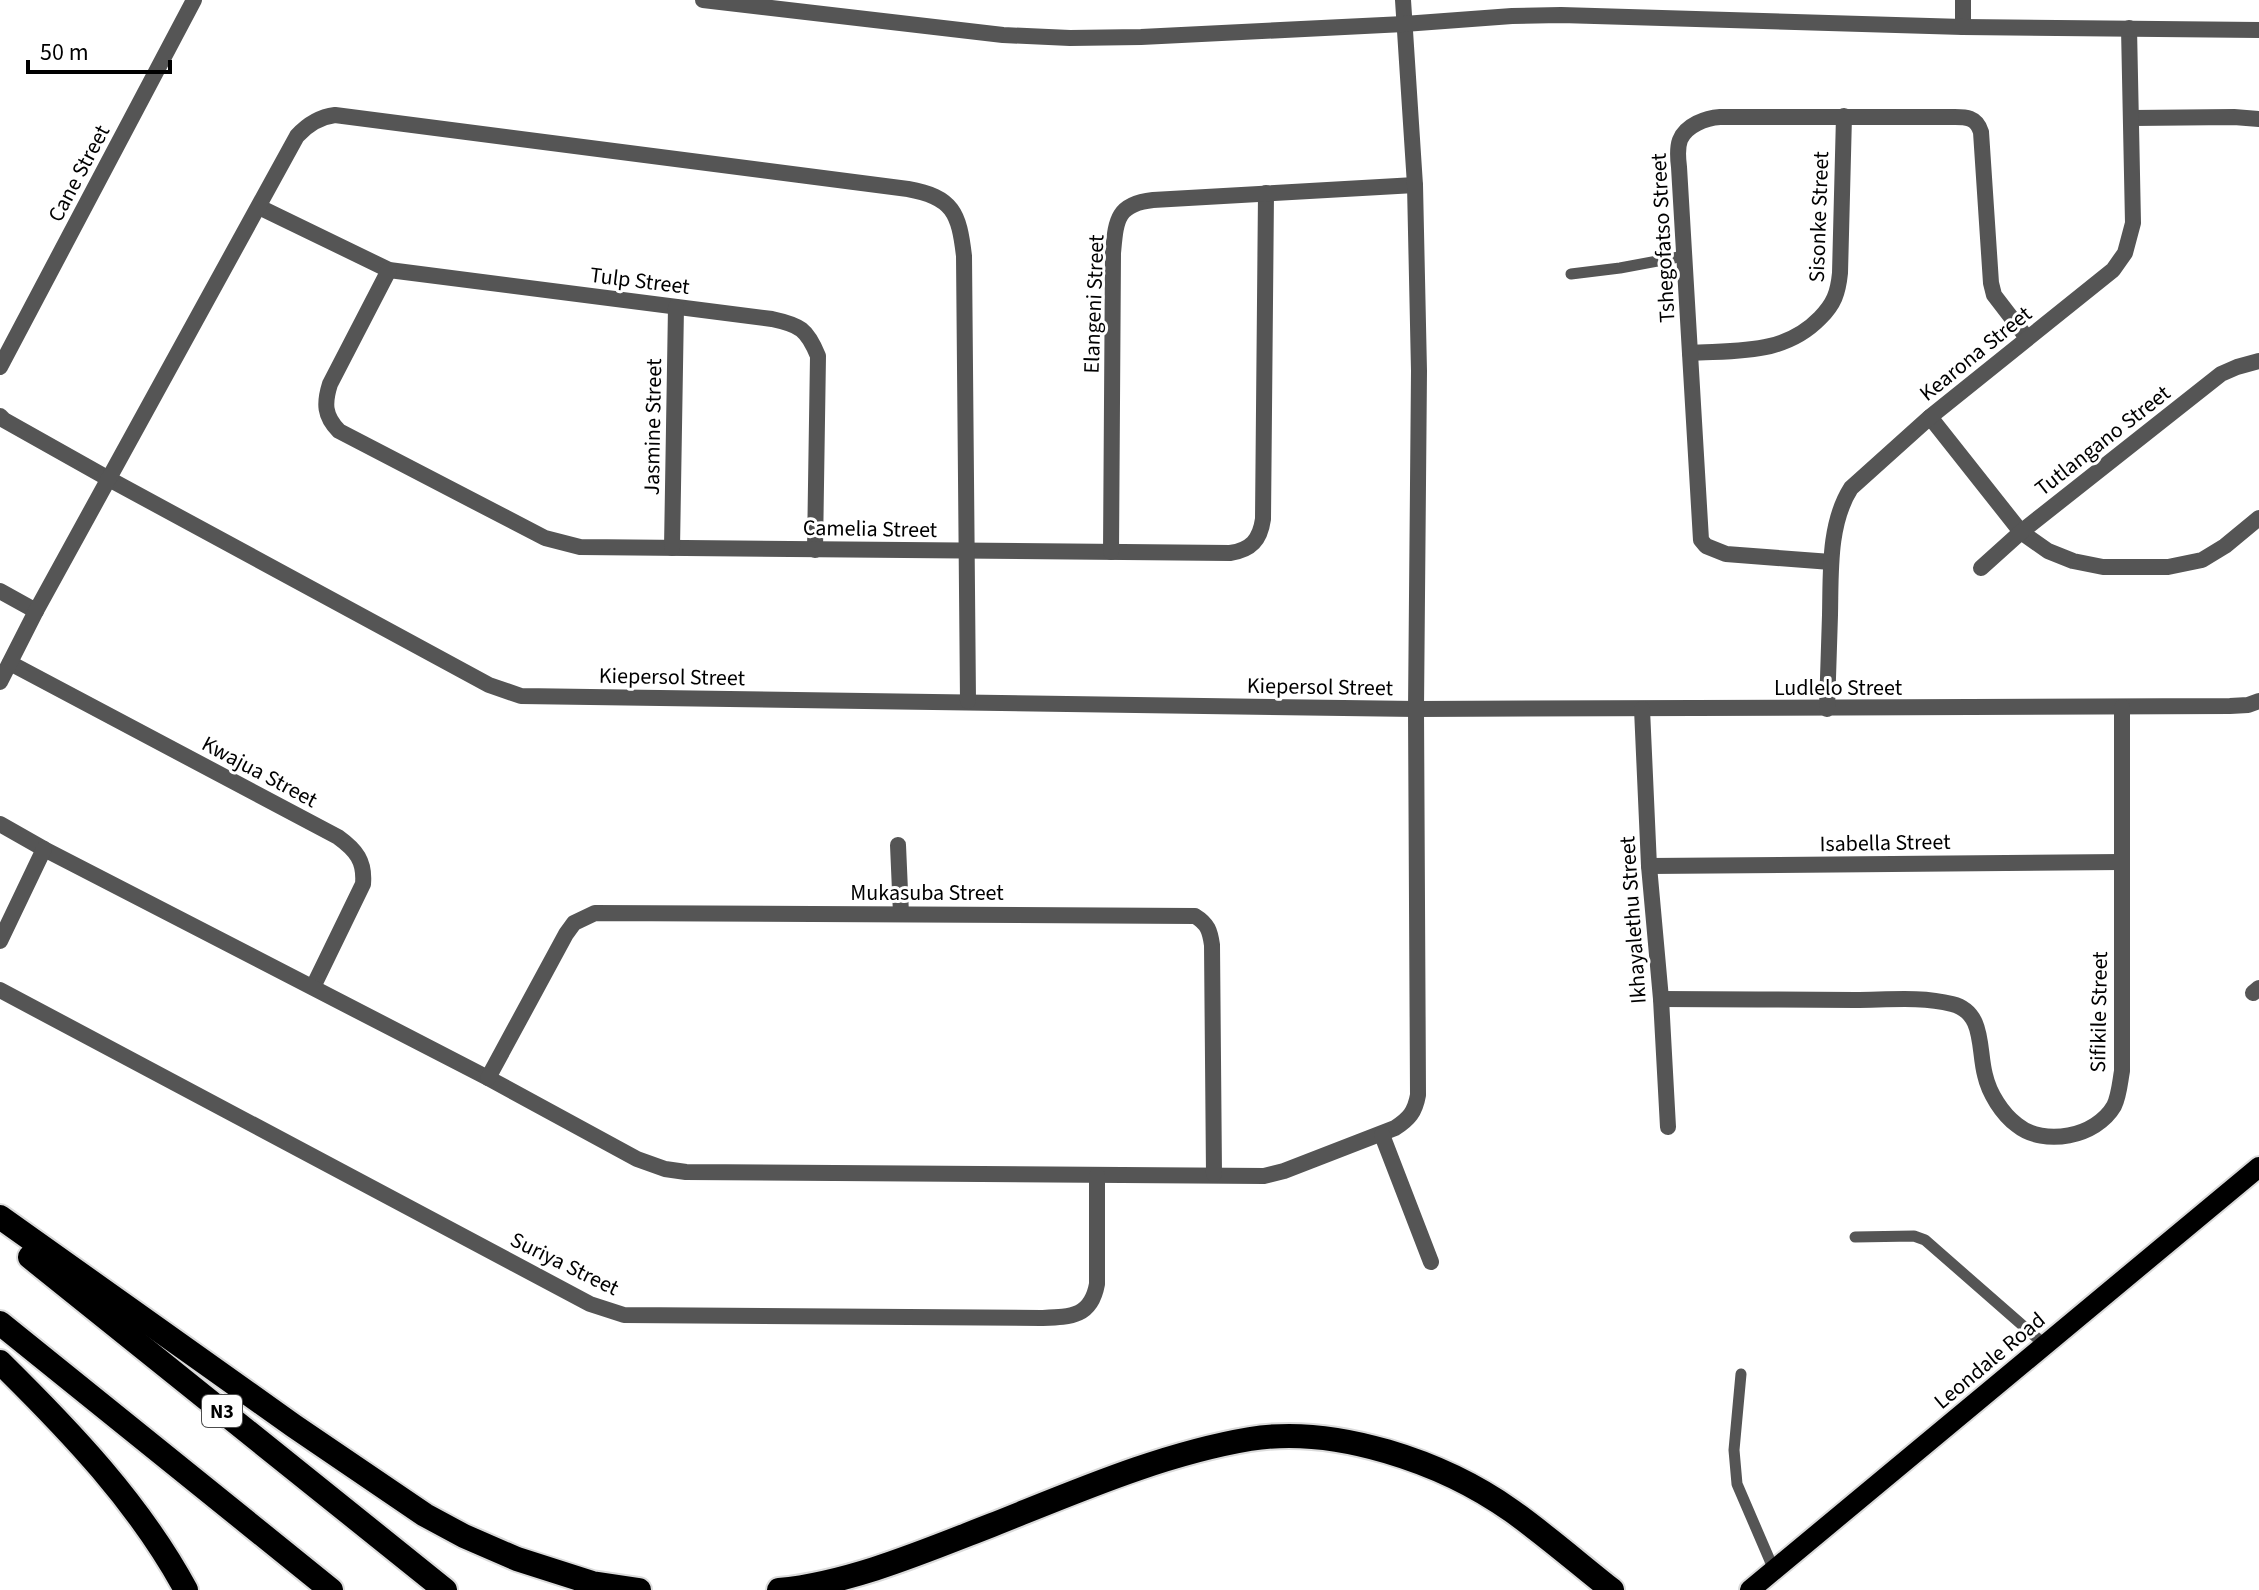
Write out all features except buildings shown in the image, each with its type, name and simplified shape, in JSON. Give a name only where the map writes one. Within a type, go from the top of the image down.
[{"type":"highway","points":[[0,1217],[425,1515],[517,1559],[592,1583],[639,1590]]},
{"type":"highway","name":"N3","points":[[0,1233],[445,1590]]},
{"type":"highway","points":[[0,1323],[331,1590]]},
{"type":"highway","points":[[0,1362],[105,1472],[144,1524],[186,1590]]},
{"type":"highway","points":[[779,1590],[828,1582],[902,1559],[1081,1489],[1184,1454],[1251,1439],[1283,1436],[1354,1444],[1398,1455],[1450,1475],[1511,1510],[1612,1590]]},
{"type":"main road","name":"Leondale Road","points":[[1750,1590],[2259,1167]]},
{"type":"street","name":"Cane Street","points":[[0,367],[194,0]]},
{"type":"street","points":[[703,0],[1003,35],[1070,38],[1561,15],[1963,27],[2259,30]]},
{"type":"street","points":[[0,824],[637,1159],[665,1169],[686,1172],[1264,1176],[1382,1135],[1407,1120],[1415,1109],[1418,1095],[1416,709],[1419,371],[1415,185],[1403,0]]},
{"type":"street","points":[[1963,0],[1963,27]]},
{"type":"street","name":"Kearona Street","points":[[1827,709],[1831,562],[1838,514],[1851,488],[1930,417],[2091,289],[2113,270],[2125,253],[2133,223],[2129,28]]},
{"type":"street","points":[[0,682],[297,136],[311,122],[335,115],[908,189],[933,195],[950,206],[957,218],[963,246],[968,701]]},
{"type":"street","name":"Sisonke Street","points":[[1690,353],[1760,348],[1787,342],[1811,327],[1834,301],[1840,273],[1844,116]]},
{"type":"street","name":"Tshegofatso Street","points":[[1831,562],[1726,554],[1706,546],[1701,540],[1678,149],[1684,134],[1710,118],[1963,117],[1977,122],[1981,138],[1991,283],[1994,295],[2027,338]]},
{"type":"street","points":[[2133,118],[2259,119]]},
{"type":"street","name":"Elangeni Street","points":[[1111,552],[1113,253],[1118,222],[1126,208],[1143,201],[1415,185]]},
{"type":"street","name":"Camelia Street","points":[[389,270],[330,384],[325,409],[331,423],[339,431],[545,538],[580,547],[1230,553],[1254,544],[1261,533],[1263,519],[1266,193]]},
{"type":"street","name":"Tulp Street","points":[[259,207],[389,270],[772,319],[803,329],[818,356],[815,550]]},
{"type":"street","name":"Jasmine Street","points":[[672,548],[676,307]]},
{"type":"street","name":"Tutlangano Street","points":[[1981,568],[2021,532],[2221,374],[2259,361]]},
{"type":"street","name":"Kiepersol Street","points":[[0,416],[109,479],[489,685],[512,693],[537,697],[1416,709]]},
{"type":"street","points":[[1930,417],[2021,532],[2048,551],[2073,561],[2103,567],[2168,567],[2202,560],[2259,518]]},
{"type":"street","points":[[0,591],[36,611]]},
{"type":"street","name":"Kwajua Street","points":[[10,663],[338,837],[353,848],[361,859],[363,884],[313,987]]},
{"type":"street","name":"Ludlelo Street","points":[[1416,709],[2230,706],[2259,701]]},
{"type":"street","name":"Sifikile Street","points":[[1661,999],[1907,1000],[1952,1004],[1964,1008],[1973,1017],[1991,1092],[2017,1126],[2036,1135],[2054,1138],[2072,1135],[2091,1126],[2114,1106],[2122,1071],[2122,707]]},
{"type":"street","name":"Ikhayalethu Street","points":[[1642,709],[1649,866],[1668,1127]]},
{"type":"street","points":[[898,845],[901,914]]},
{"type":"street","points":[[0,941],[44,849]]},
{"type":"street","name":"Isabella Street","points":[[1649,866],[2121,862]]},
{"type":"street","name":"Mukasuba Street","points":[[488,1078],[566,934],[574,923],[595,913],[1195,916],[1210,930],[1212,945],[1214,1174]]},
{"type":"street","name":"Suriya Street","points":[[0,990],[590,1304],[624,1315],[1041,1318],[1078,1313],[1089,1306],[1095,1297],[1097,1284],[1097,1175]]},
{"type":"street","points":[[1382,1135],[1431,1262]]},
{"type":"lane","points":[[1571,274],[1684,256]]},
{"type":"lane","points":[[1855,1237],[1914,1236],[1925,1240],[2045,1345]]},
{"type":"lane","points":[[1741,1374],[1734,1450],[1737,1484],[1774,1570]]}]
